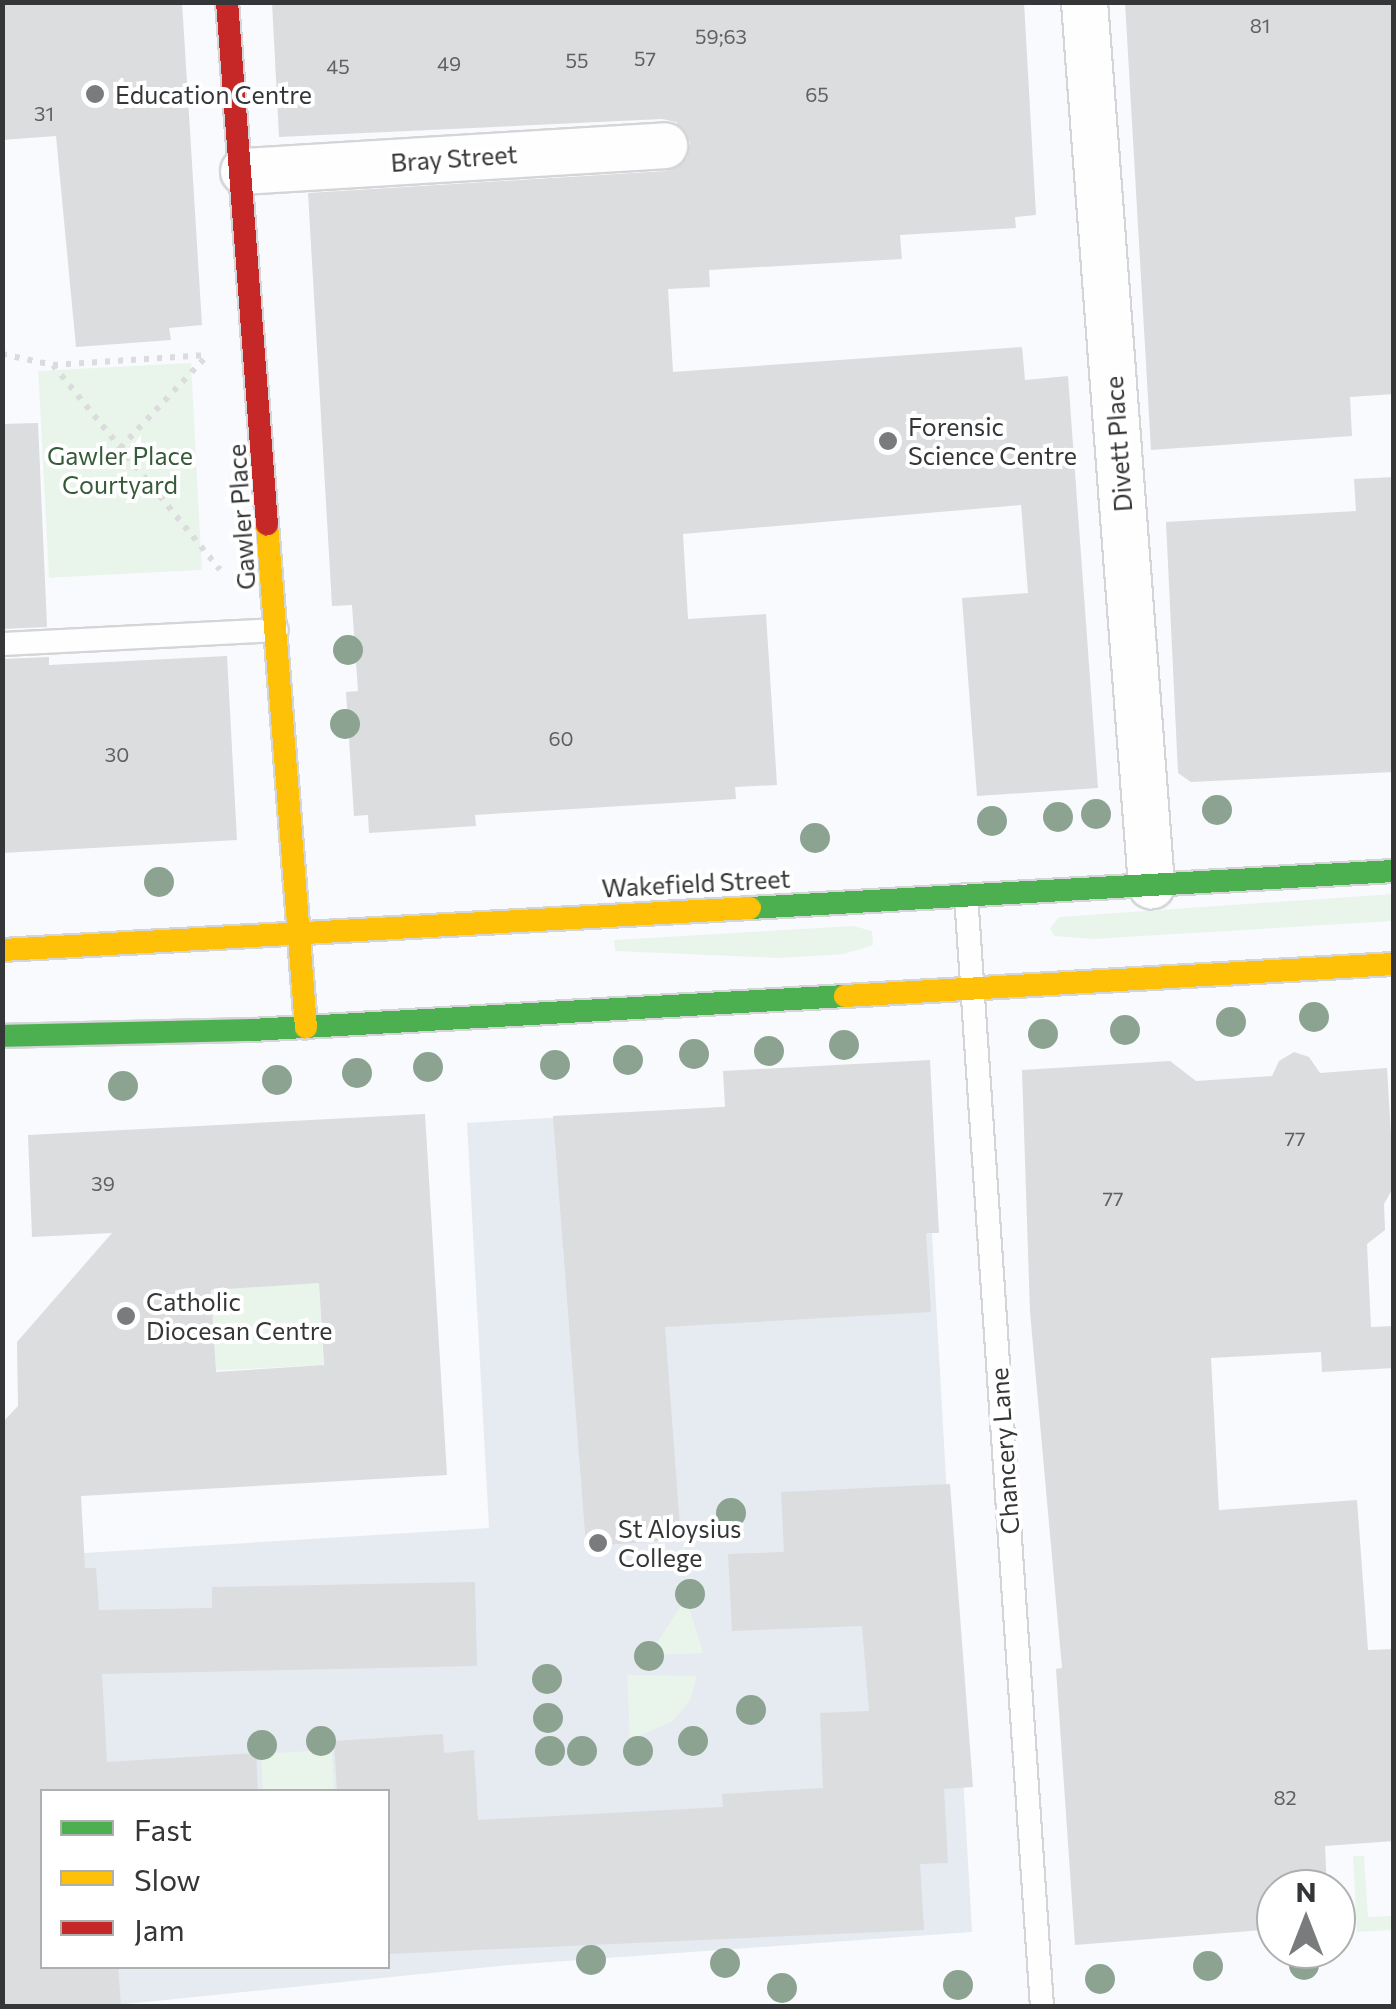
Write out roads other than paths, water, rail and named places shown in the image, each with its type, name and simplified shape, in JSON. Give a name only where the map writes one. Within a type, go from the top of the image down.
[{"type":"main road","name":"Gawler Place","points":[[228,2],[306,1027]]},
{"type":"main road","name":"Wakefield Street","points":[[2,950],[1394,871]]},
{"type":"main road","points":[[2,1036],[306,1027],[1394,964]]},
{"type":"street","name":"Divett Place","points":[[1084,2],[1151,885]]},
{"type":"street","name":"Bray Street","points":[[243,172],[664,145]]},
{"type":"lane","points":[[2,644],[278,630]]},
{"type":"lane","name":"Chancery Lane","points":[[966,895],[1042,2006]]},
{"type":"place","name":"Education Centre","points":[[95,94]]},
{"type":"place","name":"Forensic Science Centre","points":[[888,441]]},
{"type":"place","name":"Catholic Diocesan Centre","points":[[126,1316]]},
{"type":"place","name":"St Aloysius College","points":[[598,1543]]},
{"type":"park label","name":"Gawler Place Courtyard","points":[[120,470]]}]
